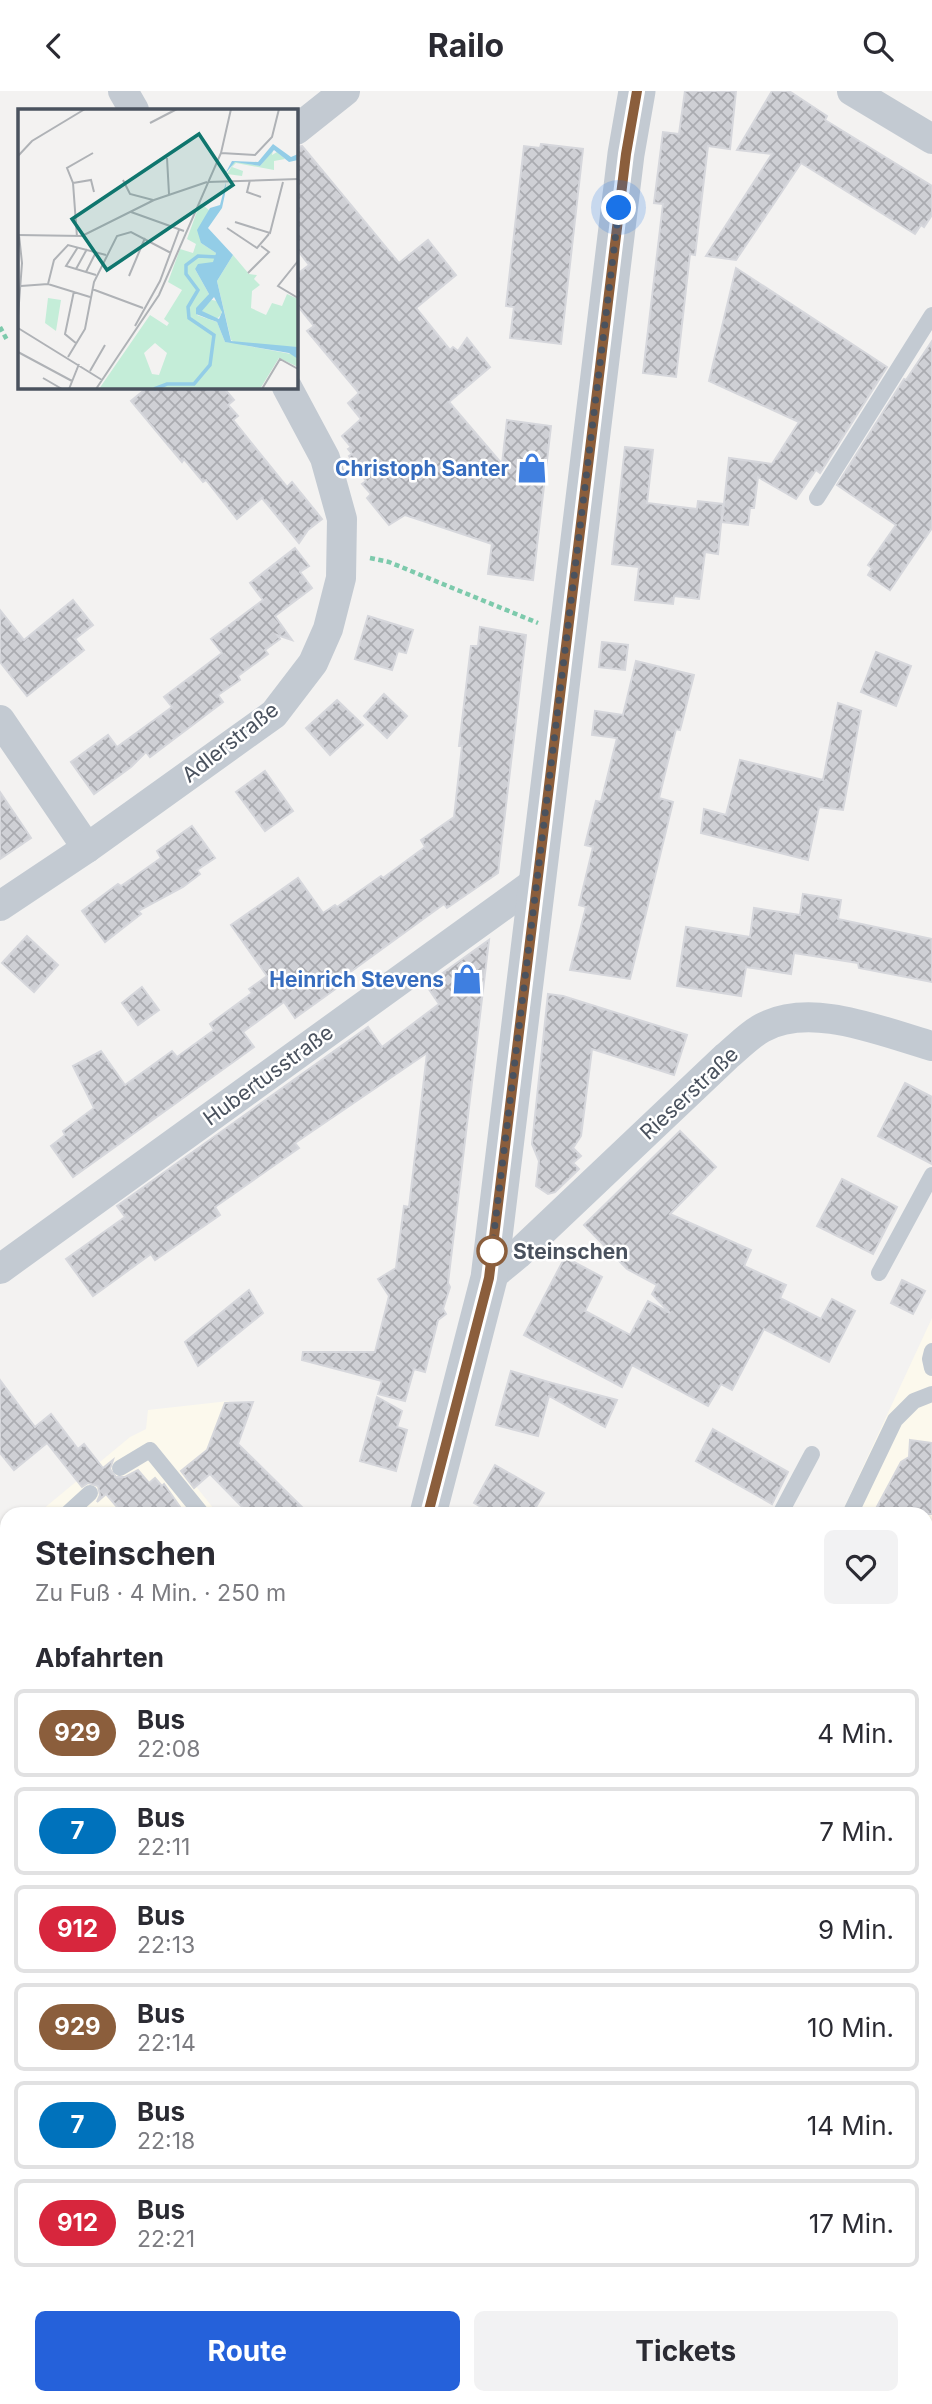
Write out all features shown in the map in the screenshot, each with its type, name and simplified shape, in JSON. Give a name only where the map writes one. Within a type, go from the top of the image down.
[{"type":"street","points":[[123,91],[133,109]]},
{"type":"street","points":[[430,1507],[489,1278],[622,182],[637,91]]},
{"type":"street","points":[[852,91],[932,139]]},
{"type":"street","points":[[298,128],[327,97]]},
{"type":"street","name":"Adlerstraße","points":[[0,906],[87,848],[274,714],[313,663],[328,629],[341,578],[342,519],[325,458],[288,389]]},
{"type":"street","points":[[0,720],[87,848]]},
{"type":"street","name":"Hubertusstraße","points":[[0,1269],[537,881]]},
{"type":"street","name":"Rieserstraße","points":[[489,1278],[517,1255],[727,1056],[762,1028],[788,1019],[827,1017],[932,1046]]},
{"type":"lane","points":[[817,498],[932,315]]},
{"type":"lane","points":[[879,1273],[932,1175]]},
{"type":"lane","points":[[932,1350],[932,1368]]},
{"type":"lane","points":[[853,1507],[895,1420],[914,1401],[932,1394]]},
{"type":"lane","points":[[120,1468],[150,1450],[196,1507]]},
{"type":"lane","points":[[784,1507],[812,1454]]},
{"type":"lane","points":[[80,1507],[90,1493]]},
{"type":"path","points":[[0,327],[7,340]]},
{"type":"path","points":[[341,555],[389,562],[540,624]]},
{"type":"shaded area","points":[[932,1318],[932,1507],[844,1507]]},
{"type":"shaded area","points":[[229,1401],[209,1450],[183,1470],[212,1507],[45,1507],[130,1437],[146,1429],[148,1410]]},
{"type":"building","points":[[685,91],[736,91],[730,149],[708,146],[695,255],[690,254],[676,377],[643,373],[663,204],[654,203],[663,132],[679,134]]},
{"type":"building","points":[[772,91],[789,91],[827,116],[825,120],[932,186],[932,215],[924,227],[921,225],[915,234],[801,163],[736,260],[706,256],[772,154],[737,150]]},
{"type":"building","points":[[541,144],[583,149],[561,344],[510,338],[514,307],[506,306],[524,146],[540,148]]},
{"type":"building","points":[[302,146],[399,263],[428,240],[456,275],[416,308],[450,350],[453,347],[458,351],[467,338],[490,367],[449,402],[502,464],[507,420],[551,426],[533,580],[488,574],[492,544],[405,515],[389,525],[367,498],[371,494],[362,484],[366,481],[349,456],[352,454],[348,449],[351,447],[342,436],[361,419],[348,403],[359,393],[307,331],[314,326],[298,306],[298,273],[309,265],[298,251],[298,147]]},
{"type":"building","points":[[736,268],[887,367],[820,473],[816,470],[796,499],[758,477],[754,508],[750,508],[748,525],[722,522],[729,458],[772,464],[799,422],[709,381]]},
{"type":"building","points":[[932,341],[932,528],[890,590],[868,575],[872,568],[868,565],[896,525],[837,485],[904,379],[906,380]]},
{"type":"building","points":[[146,389],[225,389],[234,400],[228,405],[238,416],[233,420],[287,487],[292,482],[322,519],[308,530],[299,543],[262,498],[237,519],[206,480],[203,482],[184,459],[182,462],[131,401]]},
{"type":"building","points":[[625,447],[653,450],[647,503],[697,509],[698,501],[723,504],[718,554],[705,552],[699,599],[674,596],[673,604],[635,600],[639,567],[612,564]]},
{"type":"building","points":[[295,548],[309,566],[300,572],[312,588],[275,616],[292,640],[277,635],[280,639],[265,650],[268,654],[238,676],[240,680],[218,695],[223,702],[150,757],[146,752],[131,767],[94,794],[71,762],[108,735],[117,747],[172,707],[164,697],[222,653],[211,639],[263,600],[250,583]]},
{"type":"building","points":[[73,600],[93,625],[75,639],[84,650],[27,696],[0,662],[0,610],[24,640]]},
{"type":"building","points":[[368,616],[413,630],[406,653],[398,651],[392,670],[355,659]]},
{"type":"building","points":[[480,627],[526,635],[498,873],[447,908],[444,904],[349,973],[352,977],[295,1018],[284,1002],[243,1032],[254,1047],[73,1177],[51,1146],[65,1135],[63,1131],[94,1108],[73,1066],[101,1051],[125,1085],[172,1051],[177,1057],[214,1030],[210,1024],[252,993],[249,989],[267,976],[231,925],[298,878],[323,913],[335,905],[337,907],[425,847],[421,840],[454,817],[471,646],[478,646]]},
{"type":"building","points":[[602,642],[628,645],[625,670],[599,667]]},
{"type":"building","points":[[876,652],[911,666],[896,706],[861,692]]},
{"type":"building","points":[[636,661],[694,675],[680,730],[676,729],[659,798],[673,802],[630,979],[570,970],[586,907],[579,905],[593,847],[585,845],[596,801],[601,802],[617,738],[592,735],[595,711],[623,715]]},
{"type":"building","points":[[384,694],[407,716],[387,738],[364,716]]},
{"type":"building","points":[[337,700],[363,725],[330,755],[306,728]]},
{"type":"building","points":[[838,703],[861,711],[843,810],[819,807],[808,860],[701,833],[704,809],[726,815],[740,760],[823,780]]},
{"type":"building","points":[[265,771],[293,811],[265,831],[236,792]]},
{"type":"building","points":[[0,792],[31,838],[0,859]]},
{"type":"building","points":[[192,826],[215,858],[197,870],[200,874],[183,887],[138,911],[141,914],[105,942],[82,911],[118,884],[121,886],[161,858],[157,851]]},
{"type":"building","points":[[803,894],[841,900],[838,919],[932,939],[932,982],[859,968],[858,963],[794,953],[791,974],[746,967],[741,996],[677,986],[686,927],[750,937],[754,908],[800,915]]},
{"type":"building","points":[[27,936],[58,965],[34,992],[2,963]]},
{"type":"building","points":[[489,940],[448,1283],[450,1287],[443,1309],[446,1314],[438,1320],[425,1372],[414,1369],[405,1401],[378,1394],[382,1381],[302,1360],[303,1352],[375,1352],[389,1296],[378,1279],[396,1268],[404,1206],[409,1207],[427,1053],[295,1143],[299,1148],[215,1207],[220,1215],[155,1260],[151,1254],[93,1296],[66,1259],[125,1217],[117,1206],[368,1027],[382,1047],[439,1004],[426,985]]},
{"type":"building","points":[[142,987],[159,1010],[138,1025],[122,1003]]},
{"type":"building","points":[[548,994],[563,996],[687,1035],[674,1075],[592,1049],[581,1136],[573,1148],[581,1156],[573,1163],[579,1169],[555,1192],[548,1194],[536,1186],[539,1161],[532,1144]]},
{"type":"building","points":[[905,1083],[932,1097],[932,1164],[878,1136]]},
{"type":"building","points":[[680,1131],[716,1167],[670,1214],[751,1250],[744,1266],[786,1285],[780,1298],[821,1319],[832,1299],[855,1311],[829,1362],[764,1329],[732,1390],[721,1384],[708,1406],[632,1365],[622,1387],[524,1335],[565,1257],[602,1277],[585,1311],[630,1335],[648,1301],[670,1313],[652,1294],[657,1285],[627,1269],[584,1225]]},
{"type":"building","points":[[842,1179],[897,1207],[873,1254],[817,1226]]},
{"type":"building","points":[[902,1280],[925,1291],[913,1314],[891,1303]]},
{"type":"building","points":[[249,1290],[263,1313],[198,1366],[185,1342]]},
{"type":"building","points":[[511,1371],[617,1400],[605,1427],[549,1396],[538,1436],[496,1425]]},
{"type":"building","points":[[0,1380],[35,1427],[51,1414],[78,1449],[84,1444],[103,1468],[113,1460],[110,1469],[116,1477],[125,1477],[138,1470],[149,1483],[155,1478],[162,1486],[164,1484],[180,1507],[117,1507],[106,1494],[97,1502],[100,1495],[98,1486],[88,1483],[82,1487],[47,1443],[14,1470],[0,1453]]},
{"type":"building","points":[[377,1397],[402,1411],[397,1427],[407,1430],[396,1471],[360,1461]]},
{"type":"building","points":[[253,1402],[238,1444],[302,1507],[242,1507],[210,1474],[194,1488],[181,1471],[207,1450],[225,1403]]},
{"type":"building","points":[[713,1429],[788,1472],[772,1504],[696,1461]]},
{"type":"building","points":[[910,1440],[932,1443],[932,1507],[877,1507],[901,1462],[909,1457]]},
{"type":"building","points":[[495,1465],[544,1493],[536,1507],[481,1507],[474,1503]]},
{"type":"bus line","name":"929","points":[[430,1507],[489,1278],[626,154],[637,91]]},
{"type":"place","name":"Christoph Santer","points":[[532,468]]},
{"type":"place","name":"Heinrich Stevens","points":[[467,979]]},
{"type":"place","name":"Steinschen","points":[[492,1251]]},
{"type":"route","points":[[492,1251],[491,1257],[619,208]]}]
